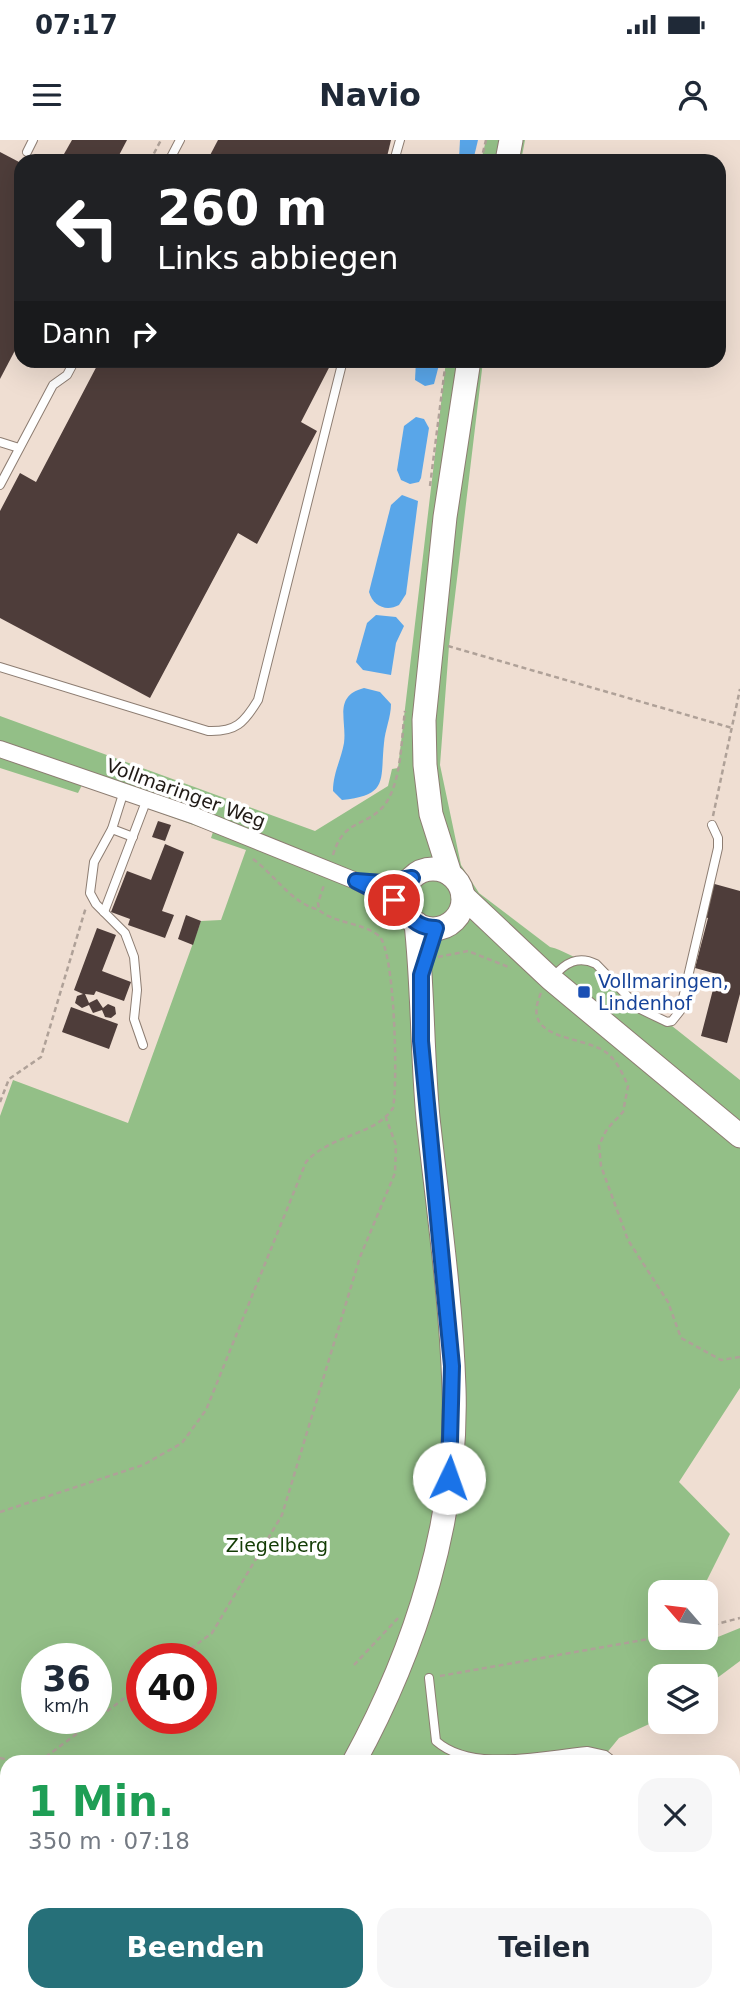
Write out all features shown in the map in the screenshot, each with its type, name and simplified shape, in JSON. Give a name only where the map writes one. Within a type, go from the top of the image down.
[{"type":"street","points":[[468,368],[446,517],[424,720],[425,765],[431,814],[450,874],[463,895],[551,979],[740,1136]]},
{"type":"street","name":"Vollmaringer Weg","points":[[0,749],[147,799],[329,870],[356,881],[427,919]]},
{"type":"street","points":[[431,814],[419,874],[404,894],[427,919],[507,936]]},
{"type":"street","points":[[419,874],[450,874]]},
{"type":"street","name":"Vollmaringer Weg","points":[[356,881],[382,883],[419,874]]},
{"type":"street","points":[[427,919],[461,909],[463,895]]},
{"type":"street","points":[[358,1755],[380,1716],[418,1620],[435,1557],[449,1478],[454,1390],[448,1293],[421,1041],[421,975],[427,919]]},
{"type":"lane","points":[[27,152],[33,140]]},
{"type":"lane","points":[[0,485],[53,385],[67,375],[71,368]]},
{"type":"lane","points":[[0,667],[208,731],[228,732],[244,723],[258,700],[341,368]]},
{"type":"lane","points":[[0,442],[19,448]]},
{"type":"lane","points":[[124,791],[112,829],[94,862],[90,893],[125,933],[134,957],[137,990],[134,1019],[143,1045]]},
{"type":"lane","points":[[104,912],[147,799]]},
{"type":"lane","points":[[551,979],[568,963],[587,959],[596,964],[640,1009],[667,1022],[676,1018],[683,1000],[718,848],[718,838],[712,825]]},
{"type":"lane","points":[[112,829],[132,837]]},
{"type":"lane","points":[[429,1678],[436,1741],[449,1753],[456,1755]]},
{"type":"lane","points":[[537,1755],[587,1751],[605,1755]]},
{"type":"path","points":[[430,486],[445,368]]},
{"type":"path","points":[[432,641],[732,728]]},
{"type":"path","points":[[712,825],[740,689]]},
{"type":"path","points":[[319,910],[318,903],[339,836],[385,805],[393,787],[407,699]]},
{"type":"path","points":[[199,1643],[212,1633],[282,1515],[374,1218],[394,1173],[396,1145],[386,1118],[395,1097],[388,950],[377,935],[295,901],[275,877],[253,859]]},
{"type":"path","points":[[0,1102],[9,1079],[41,1057],[90,893]]},
{"type":"path","points":[[421,975],[440,956],[468,951],[516,970]]},
{"type":"path","points":[[551,979],[538,1000],[538,1018],[542,1026],[550,1032],[582,1041],[607,1054],[628,1086],[623,1112],[607,1129],[599,1145],[601,1166],[628,1240],[668,1302],[681,1338],[721,1360],[730,1361],[740,1357]]},
{"type":"path","points":[[0,1512],[143,1465],[182,1443],[206,1410],[306,1162],[333,1140],[386,1118]]},
{"type":"path","points":[[718,1624],[740,1618]]},
{"type":"path","points":[[354,1665],[387,1627]]},
{"type":"path","points":[[429,1678],[648,1639]]},
{"type":"path","points":[[48,1755],[126,1697]]},
{"type":"green space","points":[[486,140],[525,140],[522,154],[483,154]]},
{"type":"green space","name":"Ziegelberg","points":[[445,368],[482,368],[449,646],[440,765],[461,865],[479,893],[550,947],[587,959],[623,994],[667,1022],[740,1080],[740,1388],[679,1482],[730,1534],[707,1580],[648,1580],[648,1650],[718,1650],[718,1637],[740,1628],[740,1661],[718,1677],[718,1664],[648,1664],[648,1725],[619,1738],[605,1755],[0,1755],[0,1116],[13,1080],[128,1123],[201,921],[221,920],[246,850],[211,838],[213,832],[82,785],[78,793],[0,768],[0,716],[315,831],[388,786],[392,769],[398,768]]},
{"type":"water","points":[[460,140],[478,140],[475,154],[459,154]]},
{"type":"water","points":[[416,368],[438,368],[434,384],[425,386],[415,380]]},
{"type":"water","points":[[416,417],[424,419],[429,428],[421,478],[419,482],[410,484],[401,480],[397,470],[404,426]]},
{"type":"water","points":[[402,495],[418,501],[406,594],[399,605],[385,608],[374,601],[369,592],[391,505]]},
{"type":"water","points":[[376,615],[396,617],[404,626],[396,643],[391,675],[363,670],[356,662],[367,623]]},
{"type":"water","points":[[364,688],[380,692],[391,704],[381,776],[375,790],[357,798],[342,800],[333,791],[344,743],[345,703],[354,692]]},
{"type":"building","points":[[72,140],[127,140],[120,154],[64,154]]},
{"type":"building","points":[[218,140],[391,140],[388,154],[211,154]]},
{"type":"building","points":[[0,152],[14,159],[14,352],[0,379]]},
{"type":"building","points":[[96,368],[329,368],[301,422],[317,431],[257,544],[238,533],[150,698],[0,618],[0,511],[20,473],[36,482]]},
{"type":"building","points":[[158,821],[171,825],[165,841],[152,837]]},
{"type":"building","points":[[165,844],[184,852],[162,911],[174,915],[165,938],[128,925],[130,919],[111,912],[127,871],[151,880]]},
{"type":"building","points":[[711,883],[740,891],[740,994],[727,1043],[701,1036],[717,974],[695,968],[708,918],[702,916]]},
{"type":"building","points":[[186,915],[201,921],[193,945],[178,939]]},
{"type":"building","points":[[97,928],[116,935],[102,971],[131,982],[124,1001],[96,991],[94,995],[85,994],[89,1003],[97,999],[103,1008],[108,1004],[115,1007],[116,1014],[111,1018],[105,1017],[102,1010],[93,1013],[89,1005],[82,1008],[75,1003],[77,996],[83,994],[74,990]]},
{"type":"building","points":[[71,1007],[118,1024],[109,1049],[62,1032]]},
{"type":"place","name":"Vollmaringen, Lindenhof","points":[[584,992]]},
{"type":"route","points":[[394,900],[356,881],[382,883],[412,878],[404,894],[406,911],[416,923],[436,928],[421,975],[421,1041],[448,1293],[454,1390],[449,1478]]}]
